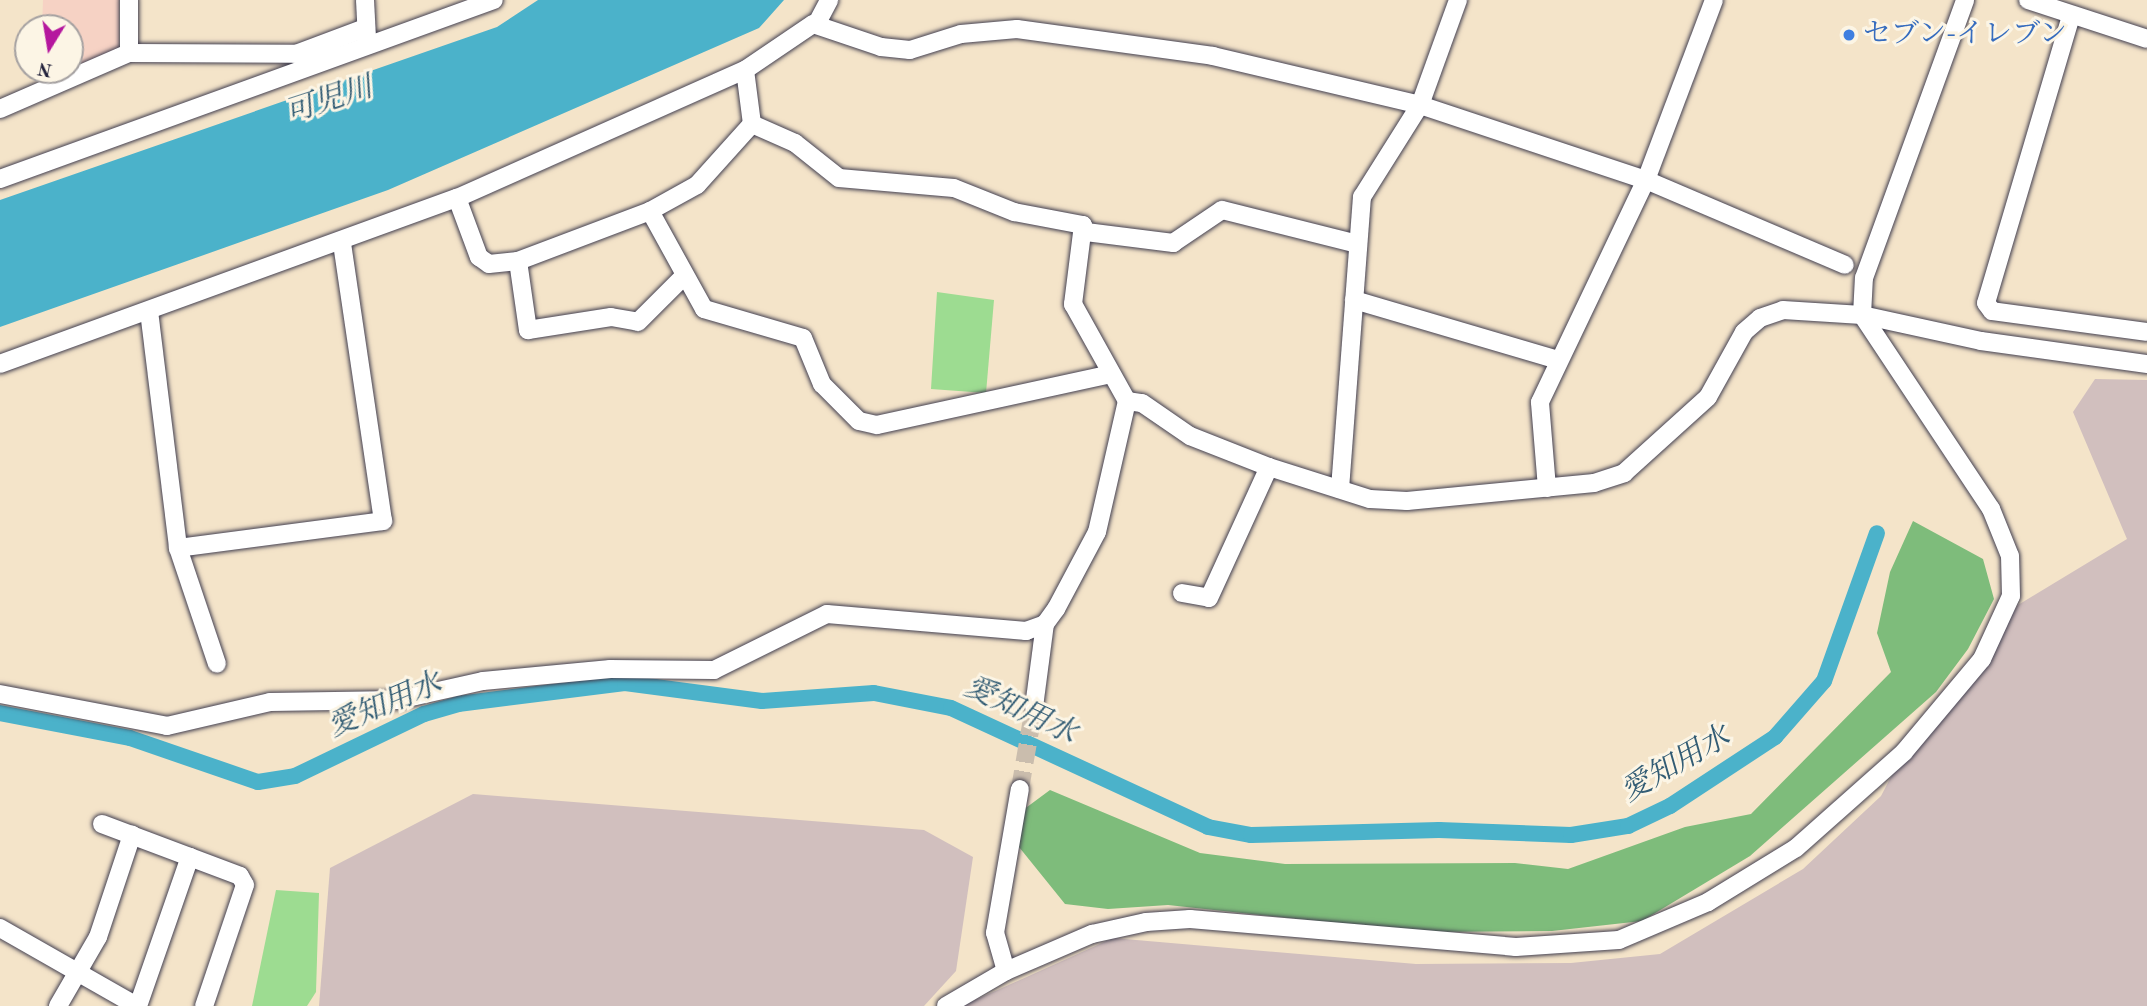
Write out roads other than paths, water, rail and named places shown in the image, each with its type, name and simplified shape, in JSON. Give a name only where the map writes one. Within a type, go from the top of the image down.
[{"type":"street","points":[[129,0],[129,53]]},
{"type":"street","points":[[365,0],[368,47]]},
{"type":"street","points":[[0,179],[494,0]]},
{"type":"street","points":[[0,365],[342,243],[457,198],[745,70],[817,23],[829,0]]},
{"type":"street","points":[[1340,489],[1357,244],[1368,182],[1420,105],[1458,0]]},
{"type":"street","points":[[1547,488],[1537,419],[1559,360],[1646,180],[1714,0]]},
{"type":"street","points":[[946,1006],[1006,971],[1092,934],[1190,919],[1432,943],[1516,947],[1619,940],[1675,919],[1796,848],[1913,742],[1982,659],[2011,596],[2010,556],[1991,509],[1862,315],[1864,278],[1965,0]]},
{"type":"street","points":[[2028,0],[2147,40]]},
{"type":"street","points":[[2071,16],[1986,303],[1992,311],[2147,332]]},
{"type":"street","points":[[817,23],[881,47],[910,50],[961,34],[1017,29],[1157,48],[1420,105],[1646,180],[1845,265]]},
{"type":"street","points":[[0,108],[129,53],[296,54],[365,28]]},
{"type":"street","points":[[457,198],[480,257],[488,264],[518,261],[650,211],[697,185],[752,124],[745,70]]},
{"type":"street","points":[[752,124],[795,143],[839,178],[954,188],[1014,212],[1077,221],[1086,232],[1173,243],[1222,210],[1357,244]]},
{"type":"street","points":[[650,211],[682,278],[704,309],[780,328],[810,344],[822,384],[859,421],[877,425],[1111,374]]},
{"type":"street","points":[[1034,707],[1045,624],[1097,532],[1127,401],[1073,304],[1086,232]]},
{"type":"street","points":[[178,548],[383,521],[342,243]]},
{"type":"street","points":[[518,261],[528,330],[611,317],[638,322],[682,278]]},
{"type":"street","points":[[1354,300],[1559,360]]},
{"type":"street","points":[[1127,401],[1142,403],[1190,436],[1269,467],[1340,489],[1407,501],[1547,488],[1624,473],[1708,397],[1760,318],[1783,310],[1862,315],[1994,343],[2147,364]]},
{"type":"street","points":[[149,311],[178,548],[217,663]]},
{"type":"street","points":[[1182,593],[1209,598],[1269,467]]},
{"type":"street","points":[[0,694],[167,726],[270,702],[398,700],[483,681],[610,669],[714,670],[827,614],[1026,631],[1045,624]]},
{"type":"street","points":[[1006,971],[995,933],[1020,789]]},
{"type":"street","points":[[102,824],[240,876],[246,885],[204,1006]]},
{"type":"street","points":[[58,1006],[98,937],[132,835]]},
{"type":"street","points":[[0,928],[137,1006],[190,857]]},
{"type":"water","name":"可児川","points":[[538,0],[784,0],[759,28],[388,190],[0,327],[0,200],[497,27]]},
{"type":"waterway","name":"愛知用水","points":[[0,713],[130,738],[258,782],[295,776],[424,714],[458,704],[625,683],[762,701],[874,693],[951,708],[1208,827],[1251,835],[1439,830],[1571,835],[1628,826],[1670,806],[1775,737],[1824,681],[1877,533]]},
{"type":"tunnel","points":[[1020,789],[1034,707]]},
{"type":"place","name":"セブン-イレブン","points":[[1849,35]]}]
